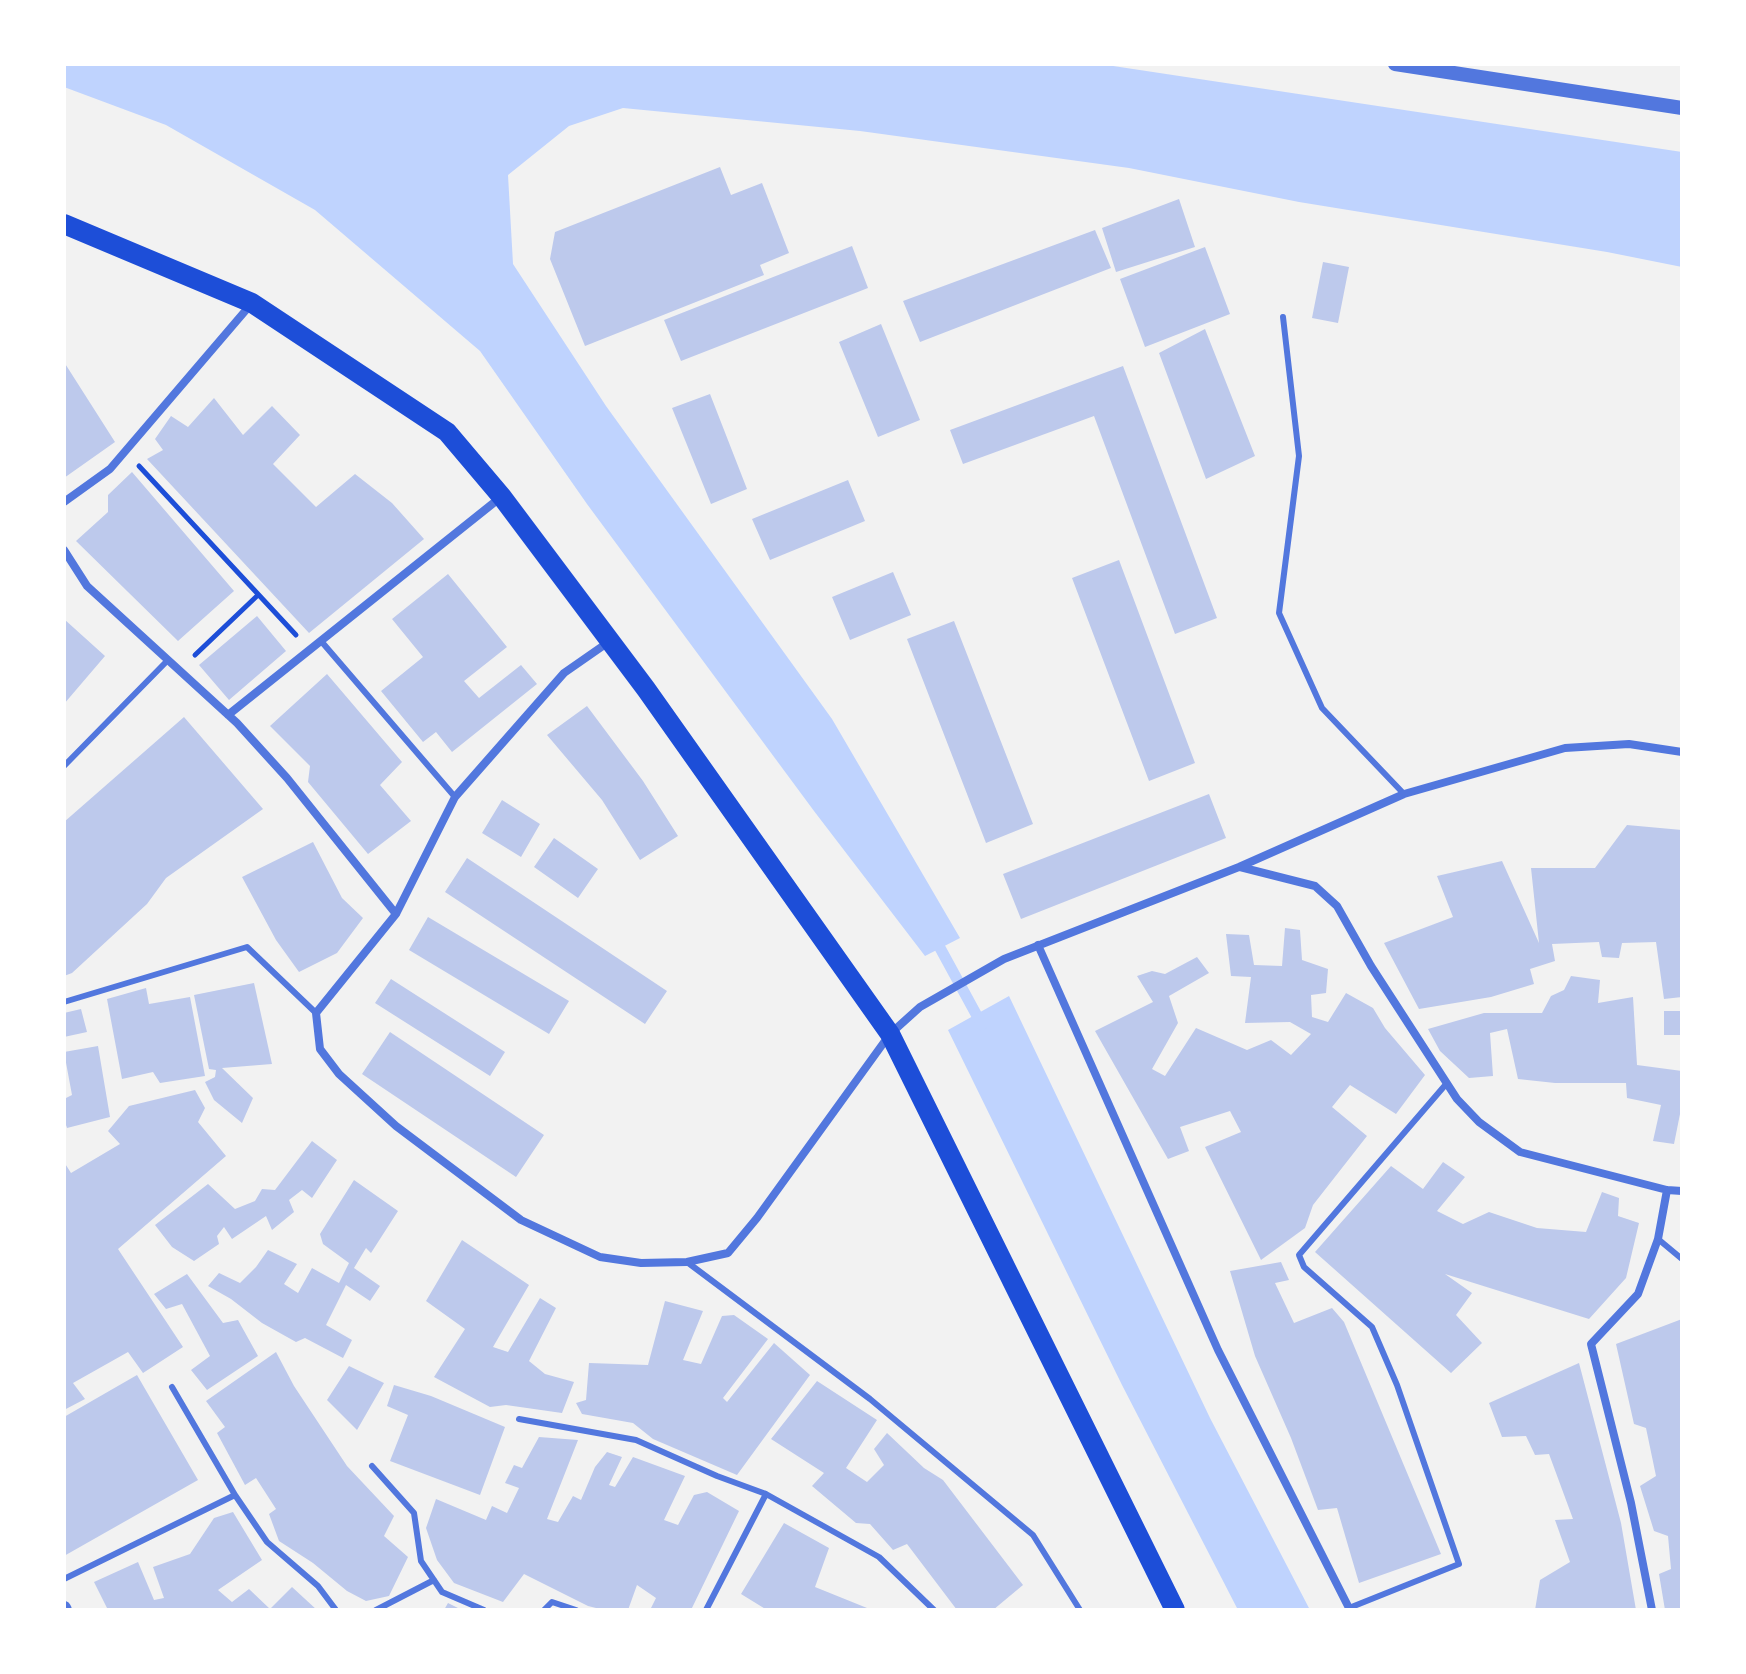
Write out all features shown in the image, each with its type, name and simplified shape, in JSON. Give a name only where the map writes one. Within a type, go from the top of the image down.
[{"type":"main road","points":[[64,224],[252,303],[447,432],[502,497],[610,641],[890,1034],[1168,1607]]},
{"type":"street","points":[[1395,64],[1682,108]]},
{"type":"street","points":[[64,502],[110,469],[252,303]]},
{"type":"street","points":[[228,715],[502,497]]},
{"type":"street","points":[[65,554],[87,586],[228,715],[287,778],[396,914]]},
{"type":"street","points":[[610,641],[564,673],[455,797],[396,914],[316,1013],[320,1049],[339,1074],[396,1126],[521,1220],[600,1257],[641,1263],[687,1262],[728,1253],[757,1218],[890,1034],[920,1007],[1004,959],[1239,867],[1404,794],[1565,748],[1629,744],[1682,752]]},
{"type":"street","points":[[1239,867],[1315,886],[1337,906],[1371,966],[1457,1099],[1479,1122],[1520,1152],[1667,1190],[1682,1191]]},
{"type":"street","points":[[1038,945],[1218,1350],[1350,1609]]},
{"type":"street","points":[[1652,1610],[1631,1503],[1591,1344],[1638,1294],[1658,1239],[1667,1190]]},
{"type":"lane","points":[[1283,317],[1299,456],[1279,613],[1322,708],[1404,794]]},
{"type":"lane","points":[[321,641],[455,797]]},
{"type":"lane","points":[[64,766],[167,661]]},
{"type":"lane","points":[[64,1002],[247,947],[316,1013]]},
{"type":"lane","points":[[1350,1609],[1459,1564],[1397,1385],[1372,1327],[1304,1267],[1299,1255],[1447,1083]]},
{"type":"lane","points":[[1658,1239],[1682,1259]]},
{"type":"lane","points":[[687,1262],[870,1399],[1033,1535],[1080,1610]]},
{"type":"lane","points":[[172,1387],[235,1495],[267,1542],[318,1586],[336,1610]]},
{"type":"lane","points":[[519,1419],[636,1440],[766,1494],[879,1557],[934,1610]]},
{"type":"lane","points":[[372,1466],[414,1513],[421,1561],[442,1592],[484,1610]]},
{"type":"lane","points":[[706,1610],[766,1494]]},
{"type":"lane","points":[[64,1579],[235,1495]]},
{"type":"lane","points":[[376,1610],[434,1580]]},
{"type":"lane","points":[[544,1610],[552,1602],[576,1610]]},
{"type":"path","points":[[125,451],[310,650]]},
{"type":"path","points":[[178,671],[258,595]]},
{"type":"water","points":[[64,64],[1100,64],[1682,152],[1682,267],[1299,202],[1129,168],[860,131],[623,108],[569,126],[508,175],[513,264],[606,406],[832,719],[960,938],[925,956],[587,504],[480,351],[315,210],[166,125],[64,87]]},
{"type":"water","points":[[1009,996],[1210,1418],[1310,1610],[1238,1610],[1122,1385],[948,1030]]},
{"type":"building","points":[[720,167],[731,195],[762,183],[789,253],[760,265],[764,275],[585,346],[550,259],[555,232]]},
{"type":"building","points":[[1179,199],[1195,247],[1116,272],[1102,228]]},
{"type":"building","points":[[1095,230],[1111,268],[920,342],[903,301]]},
{"type":"building","points":[[852,246],[868,288],[681,361],[664,320]]},
{"type":"building","points":[[1205,247],[1230,314],[1145,347],[1120,279]]},
{"type":"building","points":[[1323,262],[1349,267],[1338,323],[1312,318]]},
{"type":"building","points":[[881,324],[920,420],[878,437],[839,342]]},
{"type":"building","points":[[1205,329],[1255,456],[1206,479],[1159,353]]},
{"type":"building","points":[[64,362],[115,442],[64,478]]},
{"type":"building","points":[[1123,366],[1217,618],[1175,634],[1094,416],[963,464],[950,430]]},
{"type":"building","points":[[710,394],[747,489],[711,504],[672,408]]},
{"type":"building","points":[[214,398],[243,435],[272,406],[300,435],[273,464],[316,507],[355,474],[392,503],[424,539],[309,633],[147,459],[163,450],[155,439],[171,416],[188,427]]},
{"type":"building","points":[[132,472],[234,591],[178,641],[76,541],[108,512],[108,495]]},
{"type":"building","points":[[848,480],[865,521],[770,560],[752,519]]},
{"type":"building","points":[[1119,560],[1195,763],[1149,781],[1072,578]]},
{"type":"building","points":[[893,572],[911,615],[850,640],[832,597]]},
{"type":"building","points":[[448,574],[507,647],[464,681],[479,698],[521,665],[537,684],[452,752],[436,732],[423,742],[381,691],[423,657],[392,619]]},
{"type":"building","points":[[257,616],[286,651],[229,700],[199,665]]},
{"type":"building","points":[[64,619],[105,656],[64,704]]},
{"type":"building","points":[[954,621],[1033,824],[986,843],[907,639]]},
{"type":"building","points":[[327,674],[402,762],[380,785],[411,821],[368,854],[308,782],[310,766],[270,726]]},
{"type":"building","points":[[587,706],[643,781],[678,836],[640,860],[602,800],[547,735]]},
{"type":"building","points":[[184,717],[263,809],[166,878],[147,904],[72,973],[64,976],[64,822]]},
{"type":"building","points":[[1209,794],[1226,838],[1021,919],[1003,874]]},
{"type":"building","points":[[502,800],[540,824],[521,857],[482,833]]},
{"type":"building","points":[[1627,825],[1682,830],[1682,997],[1664,999],[1656,942],[1622,943],[1619,958],[1602,957],[1599,942],[1552,944],[1555,961],[1530,969],[1534,984],[1491,997],[1419,1009],[1384,943],[1453,917],[1437,876],[1502,861],[1539,943],[1531,868],[1595,868]]},
{"type":"building","points":[[554,838],[598,869],[578,898],[534,867]]},
{"type":"building","points":[[313,842],[342,898],[363,918],[337,953],[299,972],[276,940],[242,877]]},
{"type":"building","points":[[467,858],[667,991],[645,1024],[445,892]]},
{"type":"building","points":[[428,917],[569,1001],[549,1034],[409,950]]},
{"type":"building","points":[[1285,928],[1300,930],[1302,960],[1328,969],[1326,993],[1311,995],[1312,1017],[1328,1022],[1346,993],[1373,1008],[1385,1028],[1425,1075],[1396,1114],[1350,1085],[1332,1107],[1367,1136],[1313,1205],[1305,1228],[1261,1260],[1205,1147],[1241,1132],[1230,1111],[1180,1127],[1189,1151],[1168,1159],[1095,1031],[1153,1002],[1137,976],[1152,971],[1165,974],[1197,957],[1209,973],[1169,996],[1178,1023],[1152,1069],[1165,1076],[1196,1028],[1247,1050],[1271,1040],[1291,1055],[1311,1034],[1290,1022],[1245,1023],[1251,977],[1231,976],[1226,934],[1249,935],[1254,965],[1282,966]]},
{"type":"building","points":[[1571,976],[1600,980],[1598,1003],[1633,997],[1637,1065],[1682,1071],[1682,1104],[1674,1144],[1653,1141],[1661,1105],[1627,1098],[1626,1083],[1555,1083],[1518,1079],[1507,1029],[1490,1033],[1493,1076],[1469,1078],[1440,1051],[1428,1029],[1484,1013],[1542,1013],[1551,996],[1564,990]]},
{"type":"building","points":[[391,979],[505,1052],[490,1076],[375,1003]]},
{"type":"building","points":[[254,983],[272,1064],[222,1068],[253,1098],[242,1123],[214,1100],[205,1082],[215,1077],[216,1070],[209,1069],[194,995]]},
{"type":"building","points":[[146,988],[149,1004],[190,997],[205,1076],[160,1083],[153,1072],[122,1079],[107,999]]},
{"type":"building","points":[[81,1009],[87,1032],[64,1037],[64,1013]]},
{"type":"building","points":[[1664,1011],[1682,1011],[1682,1035],[1664,1035]]},
{"type":"building","points":[[390,1032],[544,1135],[516,1177],[362,1074]]},
{"type":"building","points":[[98,1046],[110,1117],[67,1128],[64,1099],[72,1095],[64,1052]]},
{"type":"building","points":[[195,1090],[205,1108],[198,1122],[226,1156],[118,1249],[183,1347],[143,1373],[128,1352],[73,1383],[85,1399],[64,1410],[64,1162],[71,1173],[120,1144],[108,1131],[129,1106]]},
{"type":"building","points":[[312,1141],[337,1160],[312,1198],[302,1190],[289,1200],[294,1212],[272,1230],[266,1216],[232,1239],[224,1227],[217,1236],[219,1244],[194,1261],[172,1247],[155,1225],[208,1184],[235,1209],[255,1201],[262,1189],[275,1190]]},
{"type":"building","points":[[1443,1162],[1465,1177],[1437,1211],[1463,1224],[1489,1212],[1537,1228],[1586,1232],[1602,1192],[1619,1198],[1618,1216],[1639,1223],[1626,1278],[1589,1319],[1445,1274],[1472,1293],[1456,1315],[1482,1343],[1451,1373],[1315,1252],[1391,1166],[1423,1189]]},
{"type":"building","points":[[354,1180],[398,1211],[371,1253],[366,1248],[354,1268],[380,1286],[370,1301],[346,1285],[326,1325],[352,1340],[343,1358],[305,1338],[296,1342],[208,1286],[219,1273],[240,1283],[268,1250],[297,1264],[284,1284],[298,1293],[312,1268],[339,1283],[349,1263],[323,1244],[320,1234]]},
{"type":"building","points":[[462,1240],[529,1285],[493,1347],[508,1352],[540,1298],[556,1308],[529,1361],[545,1374],[574,1382],[562,1413],[506,1405],[490,1407],[434,1377],[465,1329],[426,1301]]},
{"type":"building","points":[[1281,1262],[1289,1280],[1275,1283],[1294,1323],[1332,1308],[1344,1322],[1441,1554],[1359,1583],[1337,1508],[1318,1510],[1255,1356],[1230,1271]]},
{"type":"building","points":[[187,1274],[223,1323],[238,1320],[258,1356],[207,1390],[191,1370],[210,1356],[182,1304],[166,1309],[154,1294]]},
{"type":"building","points":[[665,1301],[703,1311],[683,1360],[701,1364],[722,1316],[734,1315],[768,1339],[723,1398],[727,1402],[774,1343],[810,1375],[737,1475],[653,1439],[633,1423],[582,1414],[576,1403],[586,1400],[589,1363],[648,1365]]},
{"type":"building","points":[[1682,1319],[1682,1610],[1665,1610],[1659,1574],[1671,1569],[1668,1536],[1654,1531],[1640,1486],[1656,1476],[1646,1428],[1634,1424],[1616,1344]]},
{"type":"building","points":[[276,1352],[294,1386],[347,1466],[394,1516],[384,1536],[408,1557],[389,1596],[366,1601],[347,1591],[313,1563],[279,1541],[269,1514],[276,1509],[256,1478],[245,1485],[217,1433],[225,1427],[206,1401]]},
{"type":"building","points":[[1579,1363],[1621,1523],[1636,1610],[1535,1610],[1540,1580],[1570,1562],[1555,1520],[1573,1519],[1549,1454],[1535,1455],[1526,1436],[1502,1437],[1489,1403]]},
{"type":"building","points":[[349,1366],[384,1383],[357,1430],[327,1400]]},
{"type":"building","points":[[137,1375],[198,1480],[64,1556],[64,1417]]},
{"type":"building","points":[[817,1381],[877,1420],[846,1468],[867,1482],[884,1465],[874,1449],[887,1433],[924,1468],[943,1480],[1023,1585],[993,1610],[957,1610],[907,1544],[893,1550],[870,1524],[856,1523],[812,1486],[824,1473],[771,1439]]},
{"type":"building","points":[[394,1385],[431,1396],[505,1427],[480,1495],[390,1461],[408,1415],[387,1406]]},
{"type":"building","points":[[539,1437],[578,1440],[547,1519],[558,1522],[573,1496],[581,1500],[595,1467],[607,1452],[622,1457],[609,1485],[615,1487],[633,1457],[685,1476],[664,1520],[678,1525],[694,1495],[707,1492],[739,1511],[691,1610],[650,1610],[656,1598],[637,1585],[628,1610],[604,1610],[588,1606],[524,1574],[503,1602],[454,1583],[437,1560],[426,1528],[436,1499],[486,1520],[492,1506],[507,1513],[519,1488],[505,1483],[514,1465],[522,1468]]},
{"type":"building","points":[[233,1512],[262,1560],[218,1590],[232,1602],[249,1589],[270,1609],[292,1587],[317,1610],[108,1610],[94,1582],[138,1562],[154,1600],[164,1598],[153,1567],[190,1554],[214,1518]]},
{"type":"building","points":[[784,1523],[829,1548],[815,1587],[872,1610],[767,1610],[741,1594]]},
{"type":"building","points":[[448,1603],[462,1610],[444,1610]]},
{"type":"waterway","points":[[933,935],[982,1025]]}]
